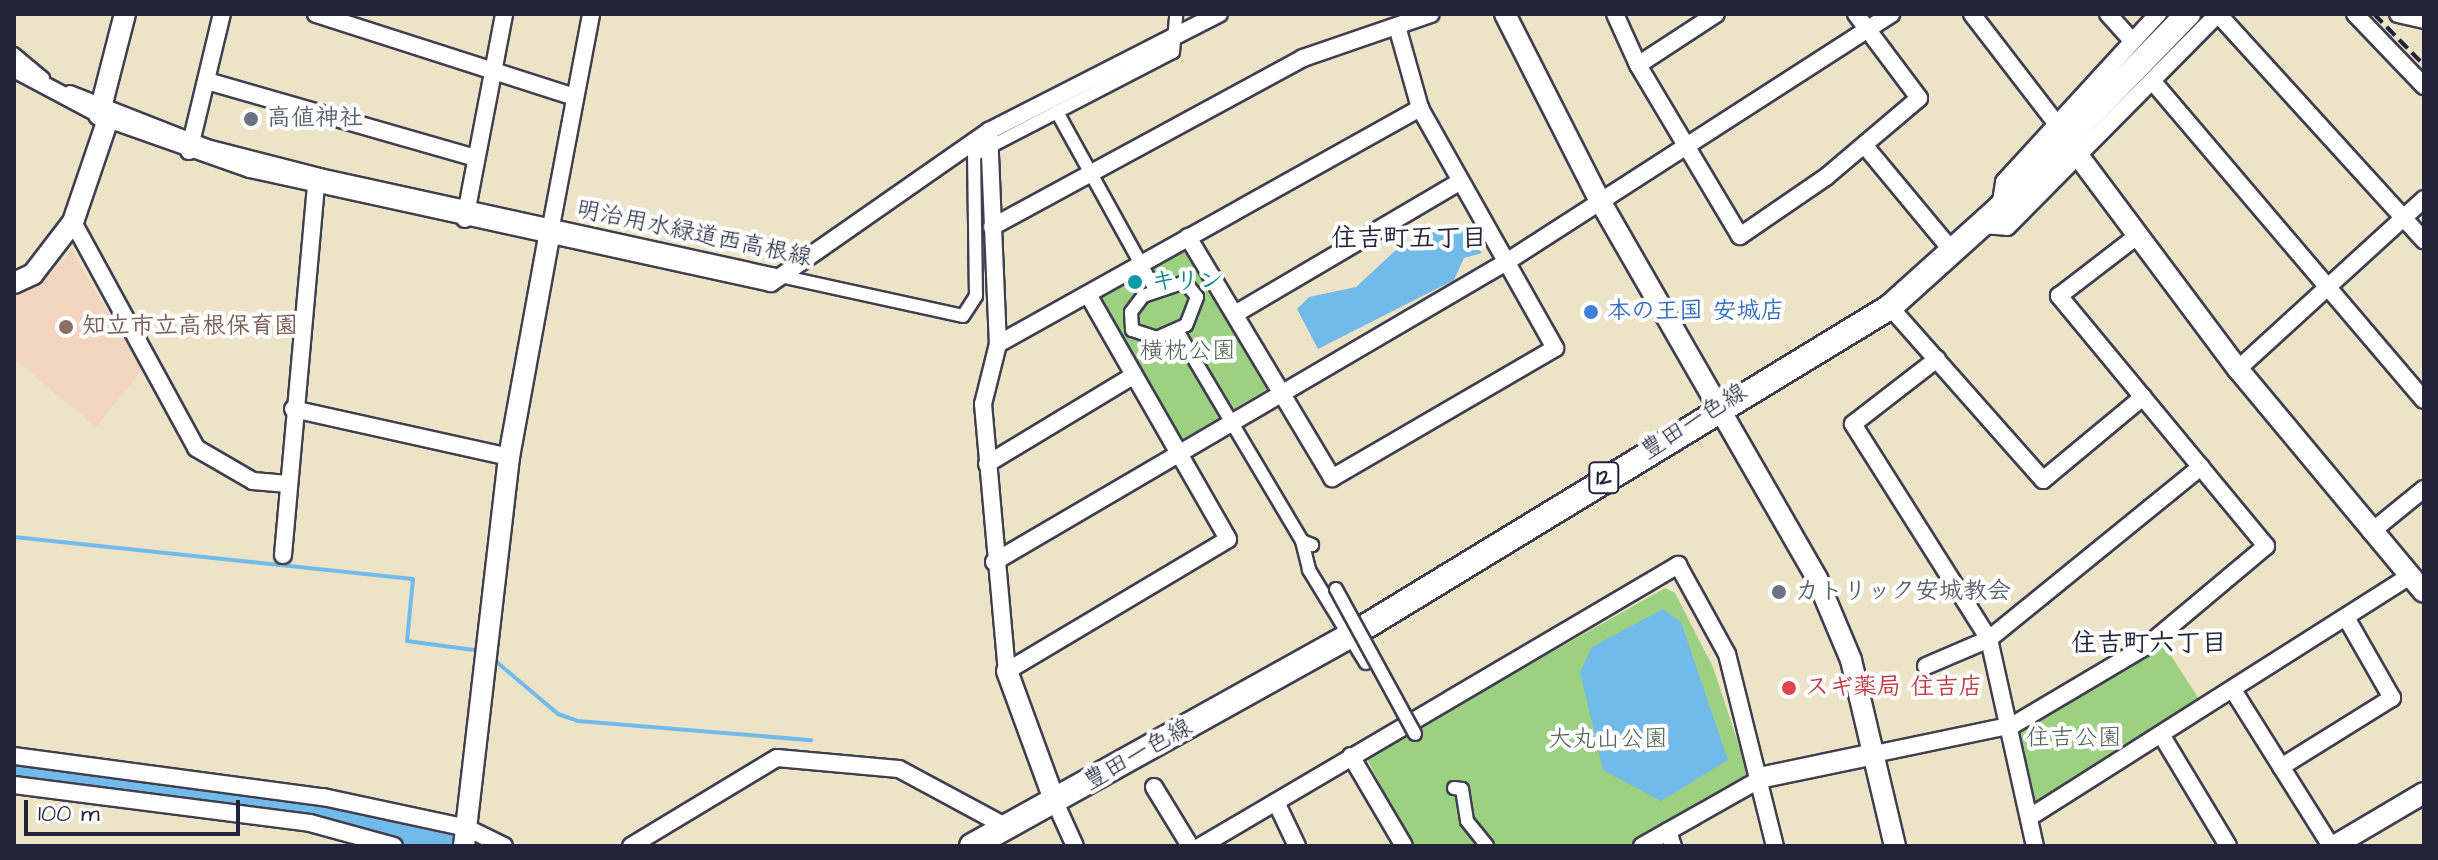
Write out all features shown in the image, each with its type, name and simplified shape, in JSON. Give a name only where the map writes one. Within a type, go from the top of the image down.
[{"type":"main road","name":"豊田一色線","points":[[972,846],[1347,637],[1721,404],[1890,307],[2000,208],[2173,19]]},
{"type":"street","points":[[14,283],[33,274],[73,222],[103,113],[125,14]]},
{"type":"street","points":[[190,146],[222,14]]},
{"type":"street","points":[[316,14],[492,76],[575,97]]},
{"type":"street","points":[[466,213],[504,14]]},
{"type":"street","points":[[466,837],[509,457],[591,14]]},
{"type":"street","points":[[990,139],[1057,112],[1173,52],[1176,14]]},
{"type":"street","points":[[190,146],[771,283],[990,139],[1219,14]]},
{"type":"street","points":[[992,227],[1089,171],[1303,58],[1431,14]]},
{"type":"street","points":[[1505,14],[1600,201],[1721,404],[1817,579],[1851,660],[1895,846]]},
{"type":"street","points":[[1615,14],[1638,65],[1740,236],[1865,146],[1919,98],[1856,14]]},
{"type":"street","points":[[1638,65],[1716,14]]},
{"type":"street","points":[[994,562],[1508,261],[1600,201],[1689,150],[1891,14]]},
{"type":"street","points":[[1972,14],[2056,123]]},
{"type":"street","points":[[2108,14],[2132,41]]},
{"type":"street","points":[[1981,225],[2007,227],[2080,158],[2218,14],[2424,240]]},
{"type":"street","points":[[2355,14],[2424,86]]},
{"type":"street","points":[[2398,14],[2424,20]]},
{"type":"street","points":[[2000,208],[2004,182],[2056,123],[2132,41],[2173,19]]},
{"type":"street","points":[[1188,237],[1332,478],[1555,348],[1420,108],[1397,26]]},
{"type":"street","points":[[14,54],[54,85],[103,113]]},
{"type":"street","points":[[14,69],[103,113],[190,146],[316,186],[466,213]]},
{"type":"street","points":[[207,81],[476,158]]},
{"type":"street","points":[[2154,83],[2424,400]]},
{"type":"street","points":[[998,344],[1089,296],[1141,263],[1420,108]]},
{"type":"street","points":[[1057,112],[1154,288]]},
{"type":"street","points":[[990,139],[998,344],[983,404],[994,562],[1007,671],[1055,802],[1075,846]]},
{"type":"street","name":"明治用水緑道西高根線","points":[[781,275],[963,316],[976,296],[974,155],[990,139]]},
{"type":"street","points":[[1865,146],[1953,252]]},
{"type":"street","points":[[2080,158],[2136,237],[2238,369],[2424,592]]},
{"type":"street","points":[[1235,314],[1459,182]]},
{"type":"street","points":[[283,555],[293,409],[316,186]]},
{"type":"street","points":[[2238,369],[2424,199]]},
{"type":"street","points":[[73,222],[196,448],[253,481],[288,484]]},
{"type":"street","points":[[1642,846],[1670,838],[1764,777],[2013,725],[2148,645],[2266,546],[2059,296],[2136,237]]},
{"type":"street","points":[[1177,281],[1196,291],[1196,311],[1178,332],[1148,339],[1132,330],[1134,306],[1154,288],[1177,281]]},
{"type":"street","points":[[1007,671],[1228,539],[1089,296]]},
{"type":"street","points":[[1890,307],[2043,480],[2143,397]]},
{"type":"street","points":[[1178,332],[1229,424],[1307,543],[1347,637],[1366,663]]},
{"type":"street","points":[[1937,359],[1853,424],[1989,639],[2013,725],[2035,846]]},
{"type":"street","points":[[987,464],[1133,376]]},
{"type":"street","points":[[293,409],[509,457]]},
{"type":"street","points":[[1926,666],[1989,639],[2201,467]]},
{"type":"street","points":[[2371,532],[2424,489]]},
{"type":"street","points":[[1201,846],[1678,565],[1727,654],[1764,777],[1775,846]]},
{"type":"street","points":[[2030,817],[2347,619],[2410,576]]},
{"type":"street","points":[[1336,589],[1415,734]]},
{"type":"street","points":[[2281,767],[2392,698],[2347,619]]},
{"type":"street","points":[[2233,690],[2332,846],[2424,793]]},
{"type":"street","points":[[2162,736],[2228,846]]},
{"type":"street","points":[[14,756],[323,797],[504,846]]},
{"type":"street","points":[[1351,756],[1404,846]]},
{"type":"street","points":[[631,846],[777,758],[899,769],[1005,826]]},
{"type":"street","points":[[14,785],[310,823],[394,846]]},
{"type":"street","points":[[1154,787],[1190,846]]},
{"type":"street","points":[[1454,788],[1462,789],[1467,821],[1487,846]]},
{"type":"street","points":[[1276,802],[1297,846]]},
{"type":"shaded area","name":"知立市立高根保育園","points":[[72,251],[142,370],[96,427],[14,359],[14,296],[42,282]]},
{"type":"green space","name":"横枕公園","points":[[1183,247],[1268,388],[1183,439],[1098,298]]},
{"type":"green space","name":"大丸山公園","points":[[1665,588],[1675,593],[1713,667],[1750,779],[1633,846],[1412,846],[1366,757]]},
{"type":"green space","name":"住吉公園","points":[[2162,642],[2203,705],[2033,810],[2018,726]]},
{"type":"water","points":[[1448,225],[1460,226],[1482,253],[1464,258],[1454,280],[1318,349],[1297,309],[1309,297],[1356,287],[1396,250]]},
{"type":"water","points":[[1663,609],[1681,622],[1728,760],[1661,801],[1603,770],[1580,672],[1592,647]]},
{"type":"waterway","points":[[14,537],[413,579],[407,641],[481,651]]},
{"type":"waterway","points":[[492,658],[558,714],[578,721],[811,740]]},
{"type":"waterway","points":[[14,769],[309,806],[458,846]]},
{"type":"railway","points":[[2374,14],[2424,65]]},
{"type":"place","name":"高値神社","points":[[251,119]]},
{"type":"place","name":"キリン","points":[[1135,282]]},
{"type":"place","name":"本の王国 安城店","points":[[1591,312]]},
{"type":"place","name":"知立市立高根保育園","points":[[66,327]]},
{"type":"place","name":"カトリック安城教会","points":[[1779,592]]},
{"type":"place","name":"スギ薬局 住吉店","points":[[1789,688]]},
{"type":"district","name":"住吉町五丁目","points":[[1409,239]]},
{"type":"district","name":"住吉町六丁目","points":[[2149,644]]}]
